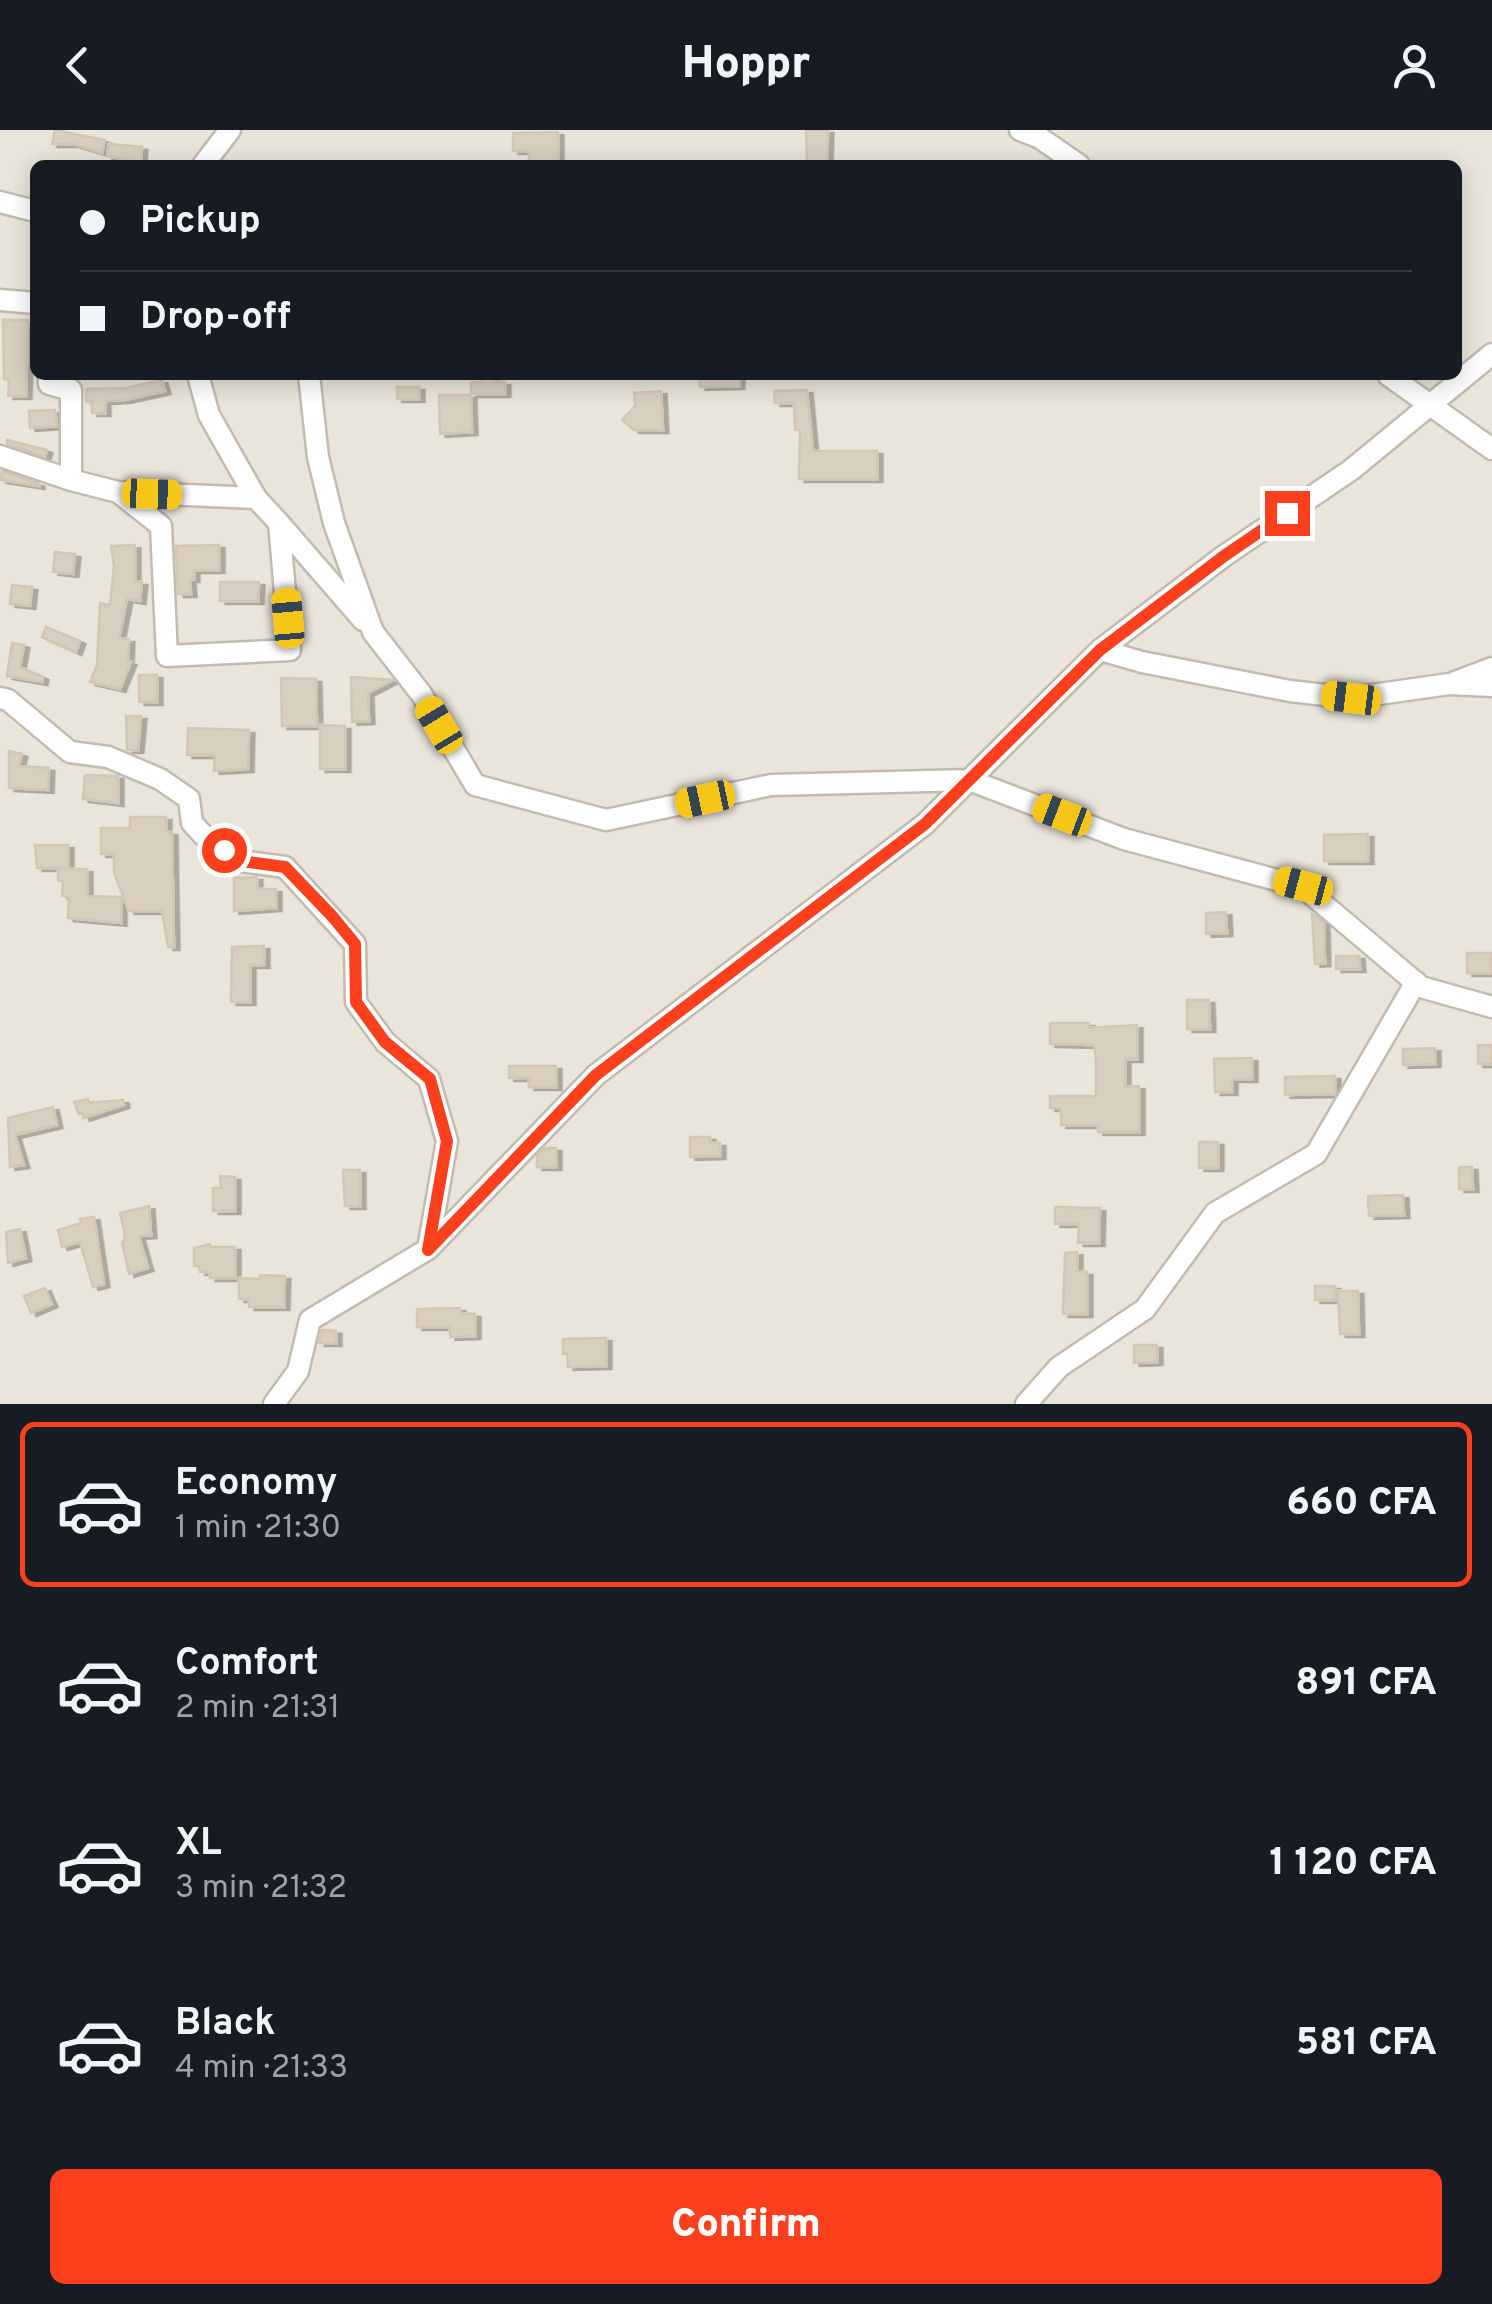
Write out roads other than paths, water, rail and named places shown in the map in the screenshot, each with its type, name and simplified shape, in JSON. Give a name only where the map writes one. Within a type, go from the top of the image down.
[{"type":"street","points":[[209,160],[230,130]]},
{"type":"street","points":[[1020,130],[1040,138],[1072,160]]},
{"type":"street","points":[[0,202],[30,210]]},
{"type":"street","points":[[0,300],[30,303]]},
{"type":"street","points":[[1462,380],[1492,354]]},
{"type":"street","points":[[49,380],[49,384],[71,390],[70,480]]},
{"type":"street","points":[[200,380],[210,415],[256,498],[373,632],[422,696],[474,785],[606,820],[771,785],[969,780],[1124,839],[1303,886],[1421,986],[1492,1006]]},
{"type":"street","points":[[310,380],[318,458],[334,523],[373,632]]},
{"type":"street","points":[[1395,380],[1492,449]]},
{"type":"street","points":[[274,1404],[298,1371],[310,1320],[428,1250],[596,1075],[925,824],[1100,650],[1224,556],[1350,470],[1461,380]]},
{"type":"street","points":[[0,456],[118,492],[256,498]]},
{"type":"street","points":[[118,492],[161,526],[167,656],[290,650],[280,523]]},
{"type":"street","points":[[1100,650],[1216,677],[1351,698],[1449,684],[1492,686]]},
{"type":"street","points":[[1449,684],[1492,668]]},
{"type":"street","points":[[0,698],[8,700],[70,752],[108,757],[176,788],[189,798],[192,823],[207,839],[241,861],[285,867],[355,944],[356,1002],[385,1042],[430,1079],[447,1141],[428,1250]]},
{"type":"street","points":[[1026,1404],[1059,1367],[1145,1309],[1215,1213],[1316,1154],[1416,982]]}]
